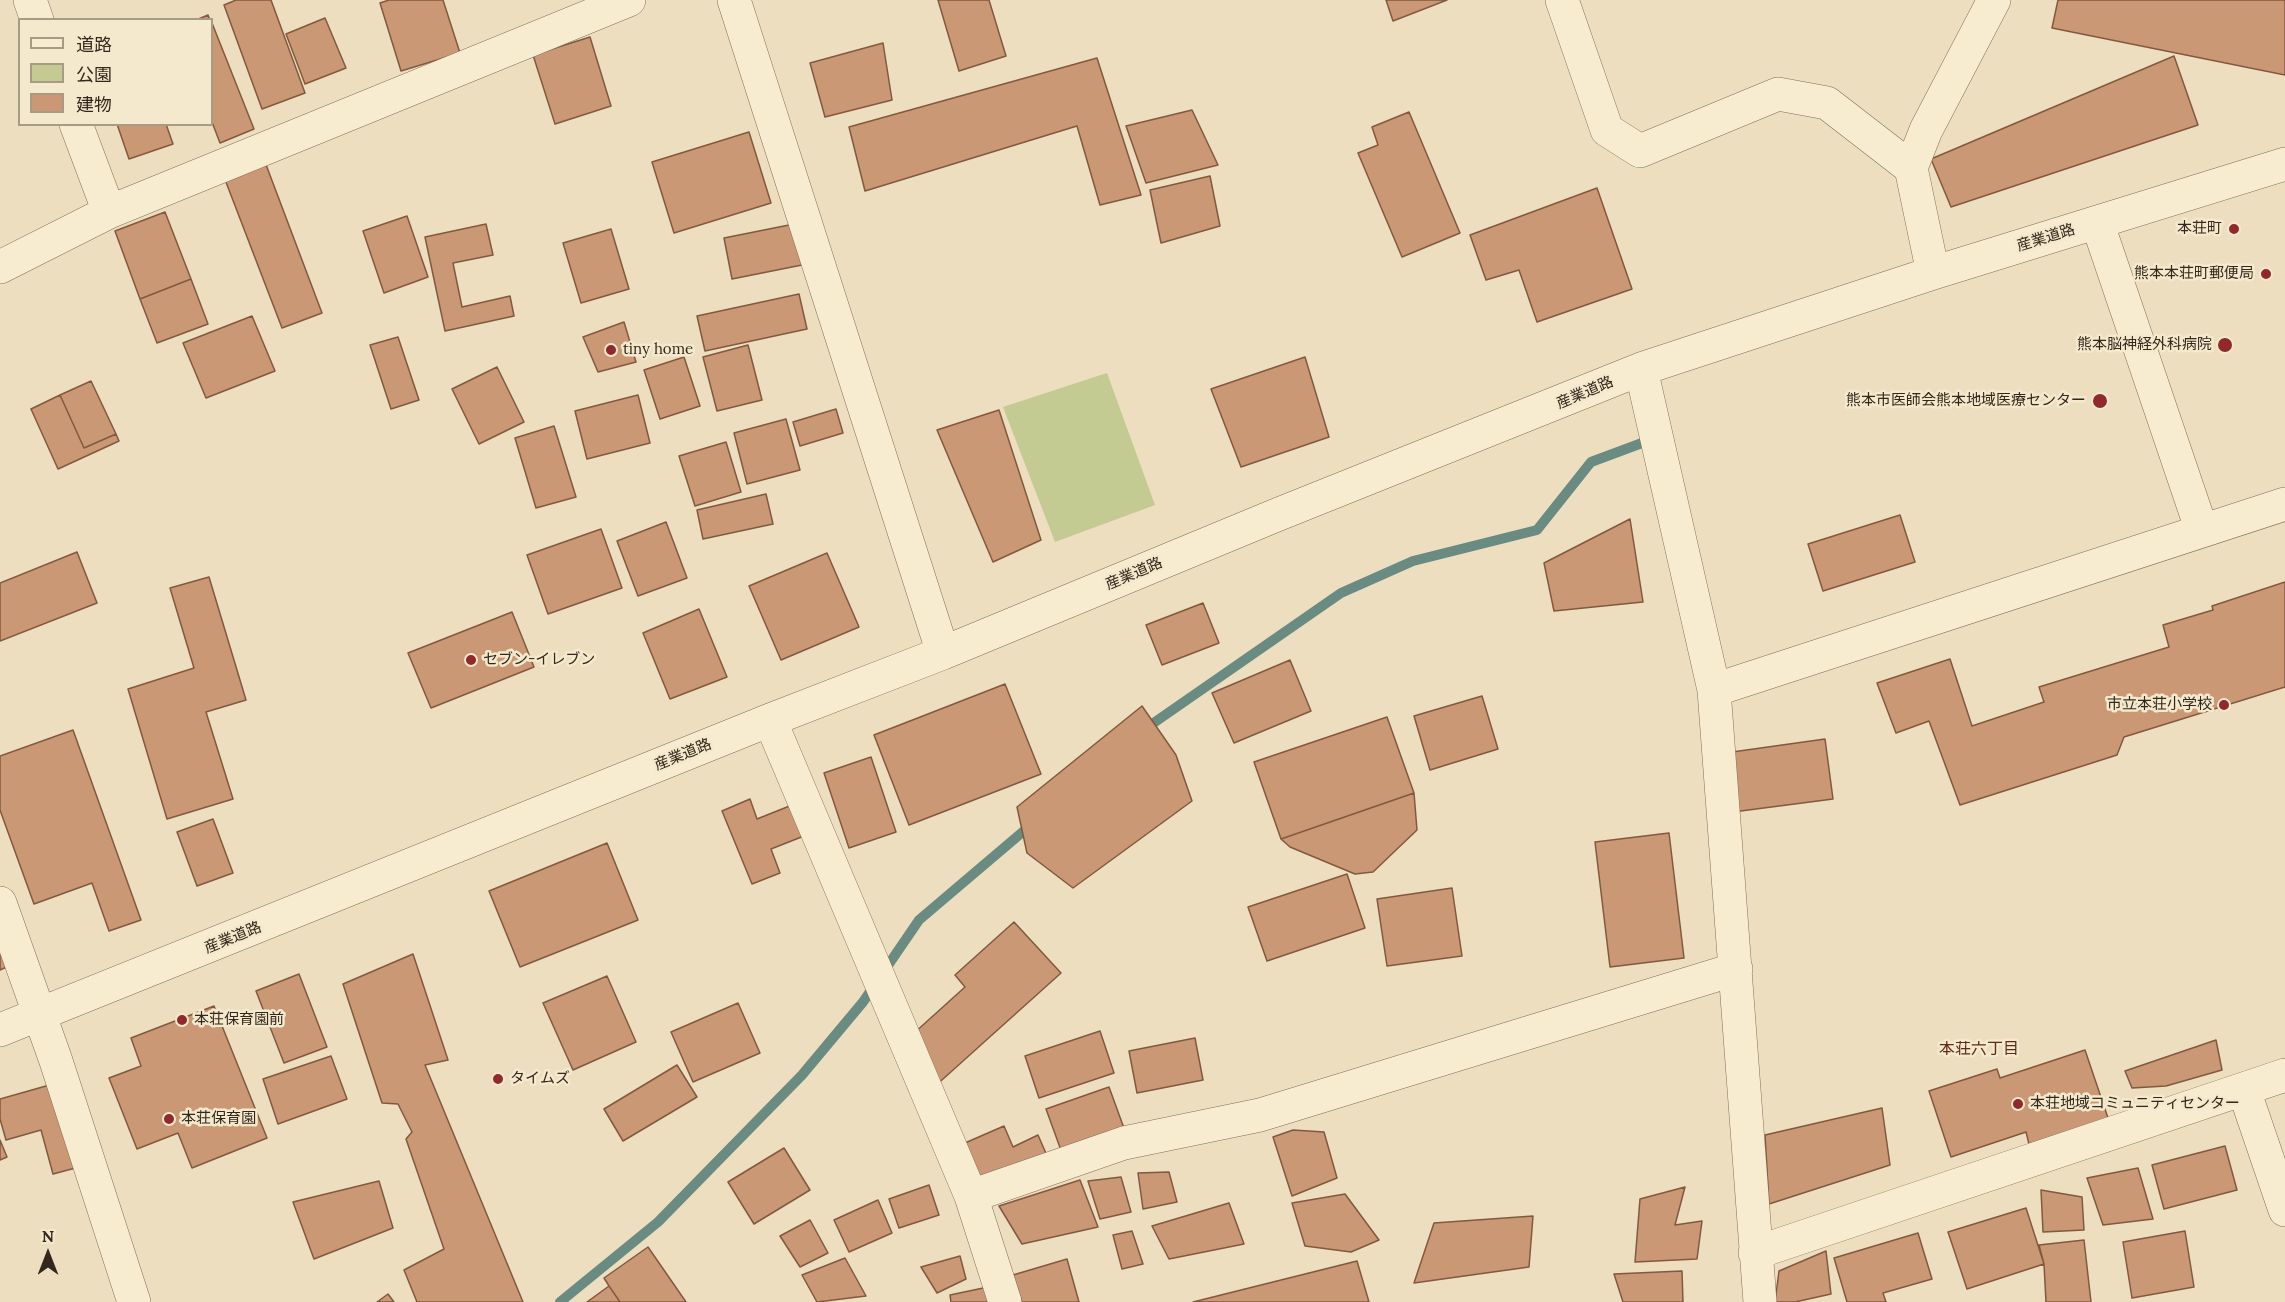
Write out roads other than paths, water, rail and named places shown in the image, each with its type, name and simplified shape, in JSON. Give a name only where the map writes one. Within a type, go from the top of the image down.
[{"type":"street","points":[[30,0],[36,18]]},
{"type":"street","points":[[0,267],[109,212],[629,0]]},
{"type":"street","points":[[734,0],[944,653]]},
{"type":"street","points":[[1562,0],[1607,130],[1640,151],[1778,94],[1827,103],[1911,168]]},
{"type":"street","points":[[1933,273],[1911,168],[1926,130],[1994,0]]},
{"type":"street","points":[[77,126],[109,212]]},
{"type":"street","name":"産業道路","points":[[0,1030],[40,1016],[770,720],[944,653],[1268,518],[1641,369],[1933,273],[2285,164]]},
{"type":"street","points":[[2097,222],[2202,531]]},
{"type":"street","points":[[1641,369],[1714,690],[1760,1302]]},
{"type":"street","points":[[1714,690],[2285,504]]},
{"type":"street","points":[[770,720],[971,1196],[1005,1302]]},
{"type":"street","points":[[0,903],[40,1016],[134,1302]]},
{"type":"street","points":[[971,1196],[1124,1143],[1260,1115],[1736,969]]},
{"type":"street","points":[[1755,1253],[2285,1075]]},
{"type":"street","points":[[2244,1090],[2285,1210]]},
{"type":"waterway","points":[[1142,731],[1341,593],[1413,561],[1537,530],[1591,462],[1642,443]]},
{"type":"waterway","points":[[560,1302],[658,1222],[802,1075],[863,1002],[919,920],[1032,824]]},
{"type":"place","name":"本荘町","points":[[2234,229]]},
{"type":"place","name":"熊本本荘町郵便局","points":[[2266,274]]},
{"type":"place","name":"熊本脳神経外科病院","points":[[2225,345]]},
{"type":"place","name":"tiny home","points":[[611,350]]},
{"type":"place","name":"熊本市医師会熊本地域医療センター","points":[[2100,401]]},
{"type":"place","name":"セブン-イレブン","points":[[471,660]]},
{"type":"place","name":"市立本荘小学校","points":[[2224,705]]},
{"type":"place","name":"本荘保育園前","points":[[182,1020]]},
{"type":"place","name":"タイムズ","points":[[498,1079]]},
{"type":"place","name":"本荘地域コミュニティセンター","points":[[2018,1104]]},
{"type":"place","name":"本荘保育園","points":[[169,1119]]},
{"type":"district","name":"本荘六丁目","points":[[1979,1049]]}]
